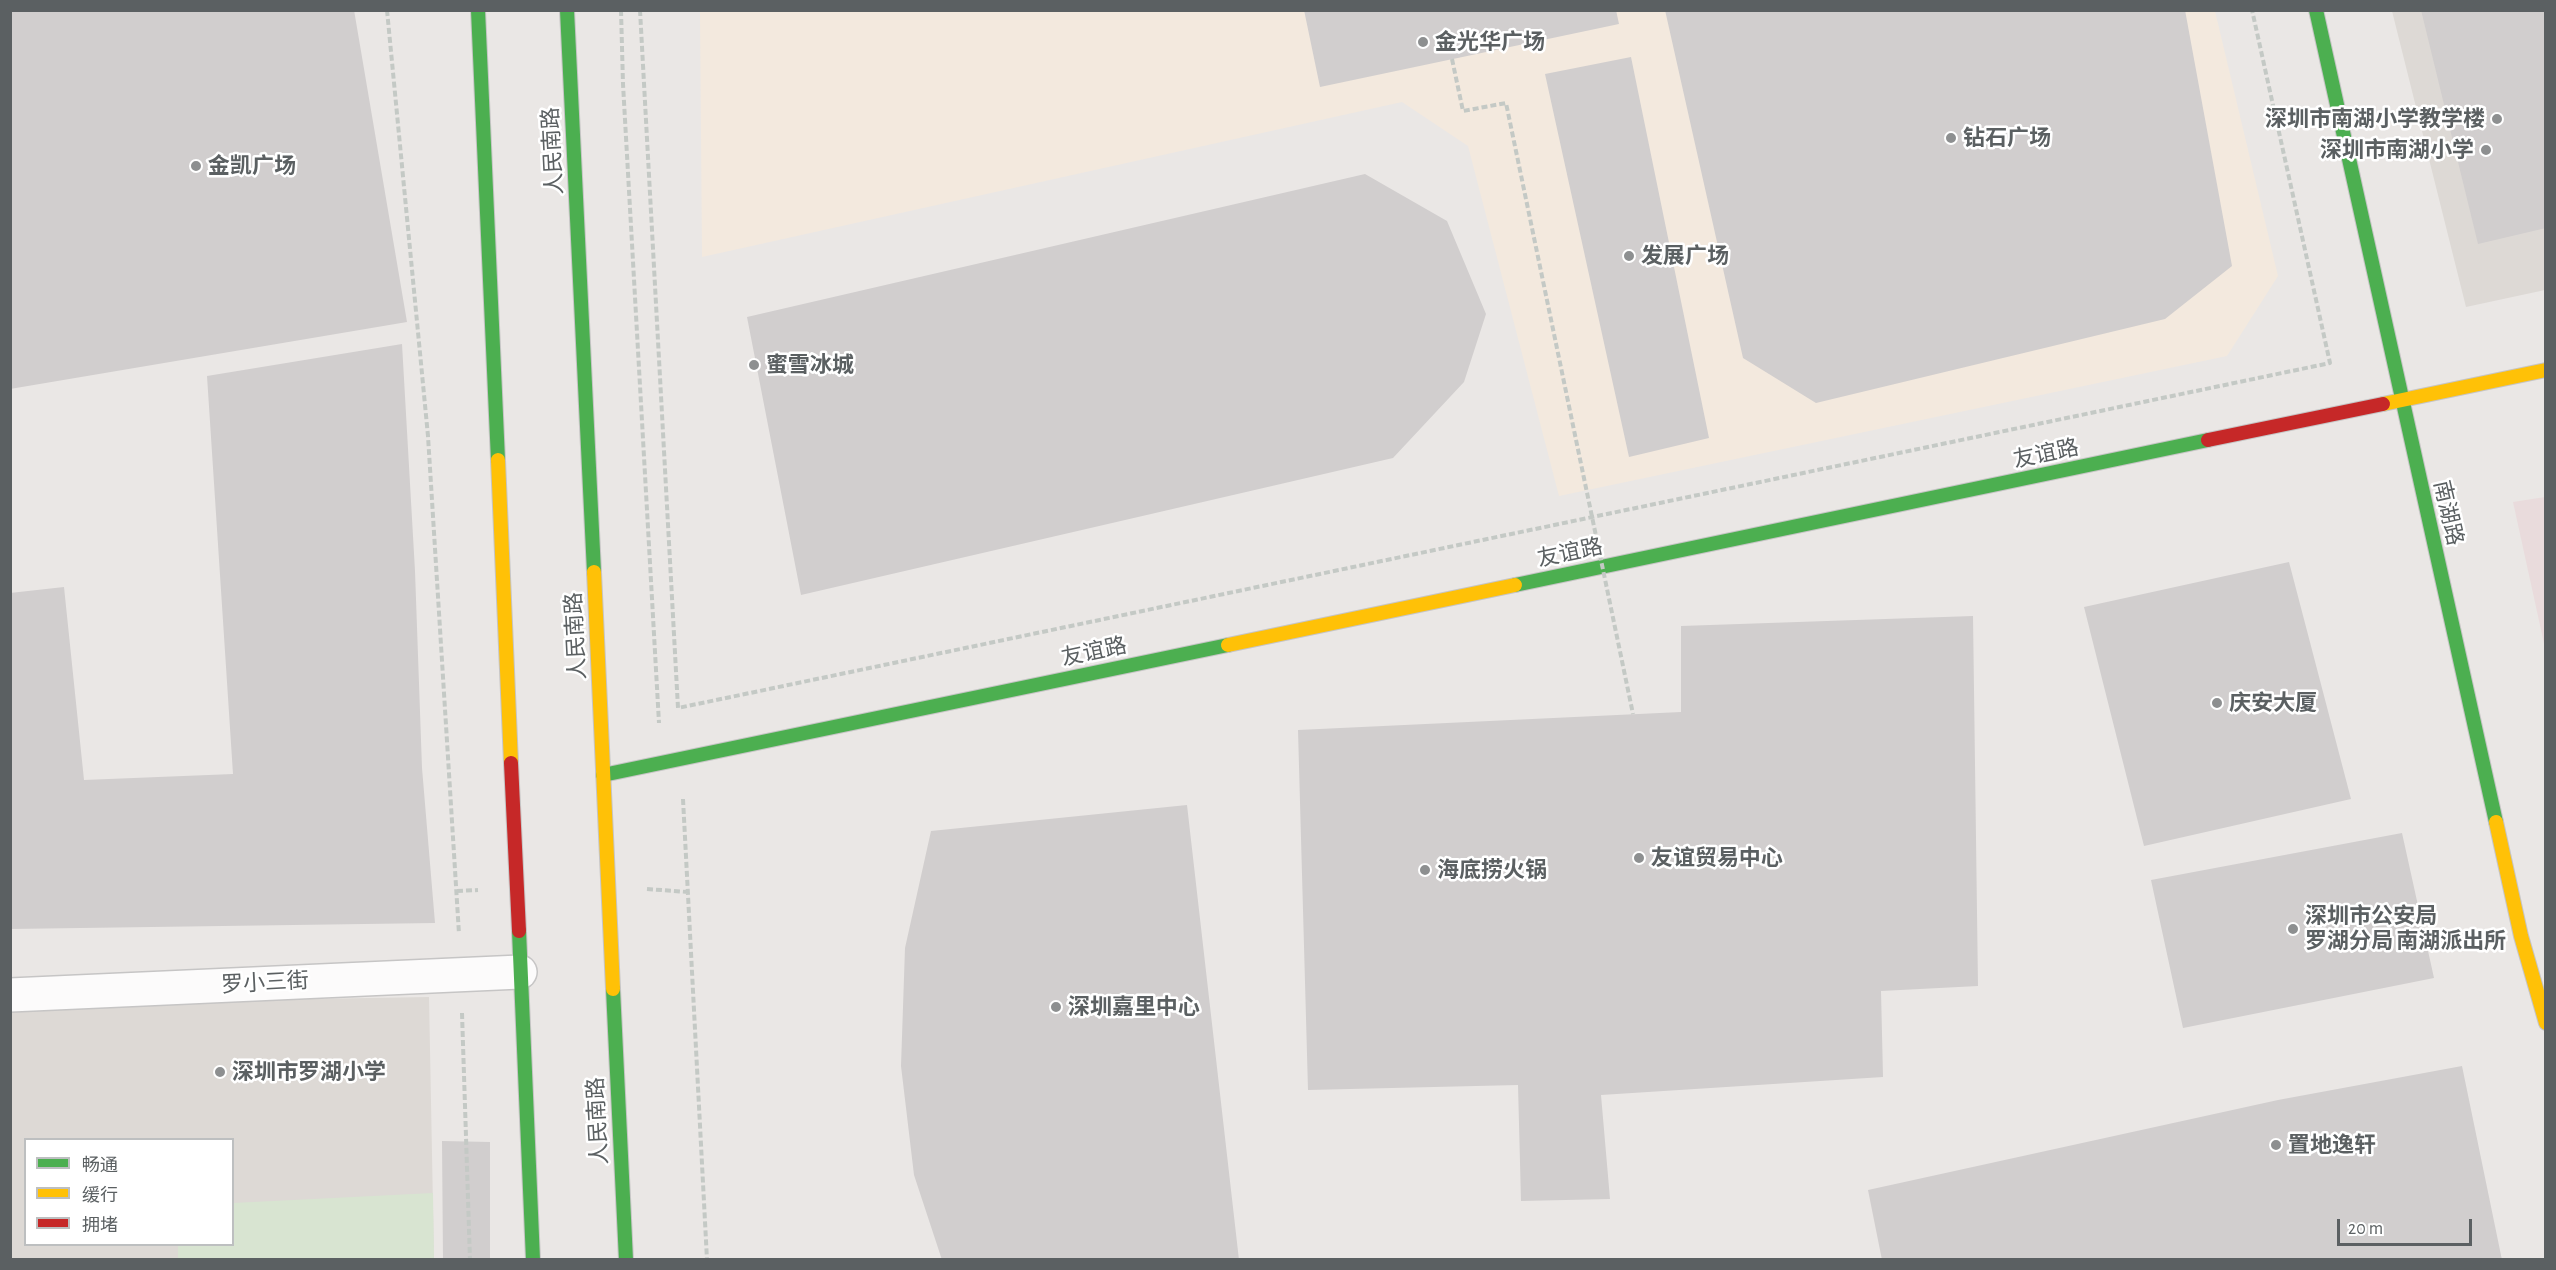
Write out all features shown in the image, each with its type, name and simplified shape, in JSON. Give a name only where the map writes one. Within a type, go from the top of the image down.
[{"type":"street","points":[[478,10],[533,1260]]},
{"type":"street","name":"人民南路","points":[[567,10],[626,1260]]},
{"type":"street","name":"南湖路","points":[[2316,10],[2521,936],[2546,1023]]},
{"type":"street","name":"友谊路","points":[[603,775],[2402,402],[2546,370]]},
{"type":"street","name":"罗小三街","points":[[10,995],[520,972]]},
{"type":"path","points":[[387,10],[428,436],[461,975],[470,1260]]},
{"type":"path","points":[[621,10],[623,96],[662,763]]},
{"type":"path","points":[[640,10],[707,1260]]},
{"type":"path","points":[[678,708],[2330,363],[2252,10]]},
{"type":"path","points":[[1452,59],[1463,111],[1506,103],[1633,714]]},
{"type":"shaded area","points":[[700,11],[2215,11],[2278,276],[2227,356],[1559,496],[1468,146],[1402,102],[702,257]]},
{"type":"shaded area","name":"深圳市南湖小学","points":[[2392,11],[2545,11],[2545,290],[2466,307]]},
{"type":"shaded area","points":[[2546,497],[2545,648],[2513,502]]},
{"type":"shaded area","name":"深圳市罗湖小学","points":[[429,997],[434,1259],[11,1259],[10,1004]]},
{"type":"green space","points":[[433,1193],[434,1259],[178,1259],[178,1246],[234,1246],[234,1203]]},
{"type":"building","name":"金凯广场","points":[[10,10],[354,10],[407,322],[10,389]]},
{"type":"building","name":"金光华广场","points":[[1304,10],[1616,10],[1619,24],[1320,87]]},
{"type":"building","name":"钻石广场","points":[[1665,10],[2185,10],[2232,266],[2165,319],[1816,403],[1743,358]]},
{"type":"building","name":"深圳市南湖小学","points":[[2421,10],[2546,10],[2546,228],[2478,244]]},
{"type":"building","name":"发展广场","points":[[1631,57],[1709,438],[1629,457],[1545,74]]},
{"type":"building","points":[[1365,174],[1447,221],[1486,314],[1464,382],[1393,458],[801,595],[747,317]]},
{"type":"building","points":[[402,344],[415,571],[422,768],[435,923],[10,929],[10,593],[64,587],[84,780],[233,774],[207,376]]},
{"type":"building","name":"庆安大厦","points":[[2289,562],[2351,799],[2144,846],[2084,607]]},
{"type":"building","name":"友谊贸易中心","points":[[1973,616],[1978,986],[1881,991],[1883,1077],[1601,1095],[1610,1199],[1521,1201],[1518,1085],[1308,1090],[1298,730],[1681,712],[1681,626]]},
{"type":"building","name":"深圳嘉里中心","points":[[1187,805],[1239,1260],[942,1260],[914,1175],[901,1066],[905,948],[931,831]]},
{"type":"building","name":"深圳市公安局 罗湖分局 南湖派出所","points":[[2402,833],[2434,978],[2183,1028],[2151,880]]},
{"type":"building","name":"置地逸轩","points":[[2462,1066],[2502,1260],[1882,1260],[1868,1190],[2278,1100]]},
{"type":"building","points":[[442,1141],[490,1142],[490,1260],[443,1260]]},
{"type":"traffic: fast","points":[[478,10],[498,460]]},
{"type":"traffic: fast","points":[[567,10],[594,572]]},
{"type":"traffic: fast","points":[[2316,10],[2496,822]]},
{"type":"traffic: fast","points":[[1515,585],[2208,440]]},
{"type":"traffic: fast","points":[[603,775],[1228,645]]},
{"type":"traffic: fast","points":[[519,931],[533,1260]]},
{"type":"traffic: fast","points":[[613,989],[626,1260]]},
{"type":"traffic: slow","points":[[2383,404],[2546,370]]},
{"type":"traffic: slow","points":[[498,460],[511,763]]},
{"type":"traffic: slow","points":[[594,572],[613,989]]},
{"type":"traffic: slow","points":[[1228,645],[1515,585]]},
{"type":"traffic: slow","points":[[2496,822],[2521,936],[2546,1023]]},
{"type":"traffic: jam","points":[[2208,440],[2383,404]]},
{"type":"traffic: jam","points":[[511,763],[519,931]]},
{"type":"place","name":"金光华广场","points":[[1423,42]]},
{"type":"place","name":"深圳市南湖小学教学楼","points":[[2497,119]]},
{"type":"place","name":"钻石广场","points":[[1951,138]]},
{"type":"place","name":"深圳市南湖小学","points":[[2486,150]]},
{"type":"place","name":"金凯广场","points":[[196,166]]},
{"type":"place","name":"发展广场","points":[[1629,256]]},
{"type":"place","name":"蜜雪冰城","points":[[754,365]]},
{"type":"place","name":"庆安大厦","points":[[2217,703]]},
{"type":"place","name":"友谊贸易中心","points":[[1639,858]]},
{"type":"place","name":"海底捞火锅","points":[[1425,870]]},
{"type":"place","name":"深圳市公安局 罗湖分局 南湖派出所","points":[[2293,929]]},
{"type":"place","name":"深圳嘉里中心","points":[[1056,1007]]},
{"type":"place","name":"深圳市罗湖小学","points":[[220,1072]]},
{"type":"place","name":"置地逸轩","points":[[2276,1145]]}]
